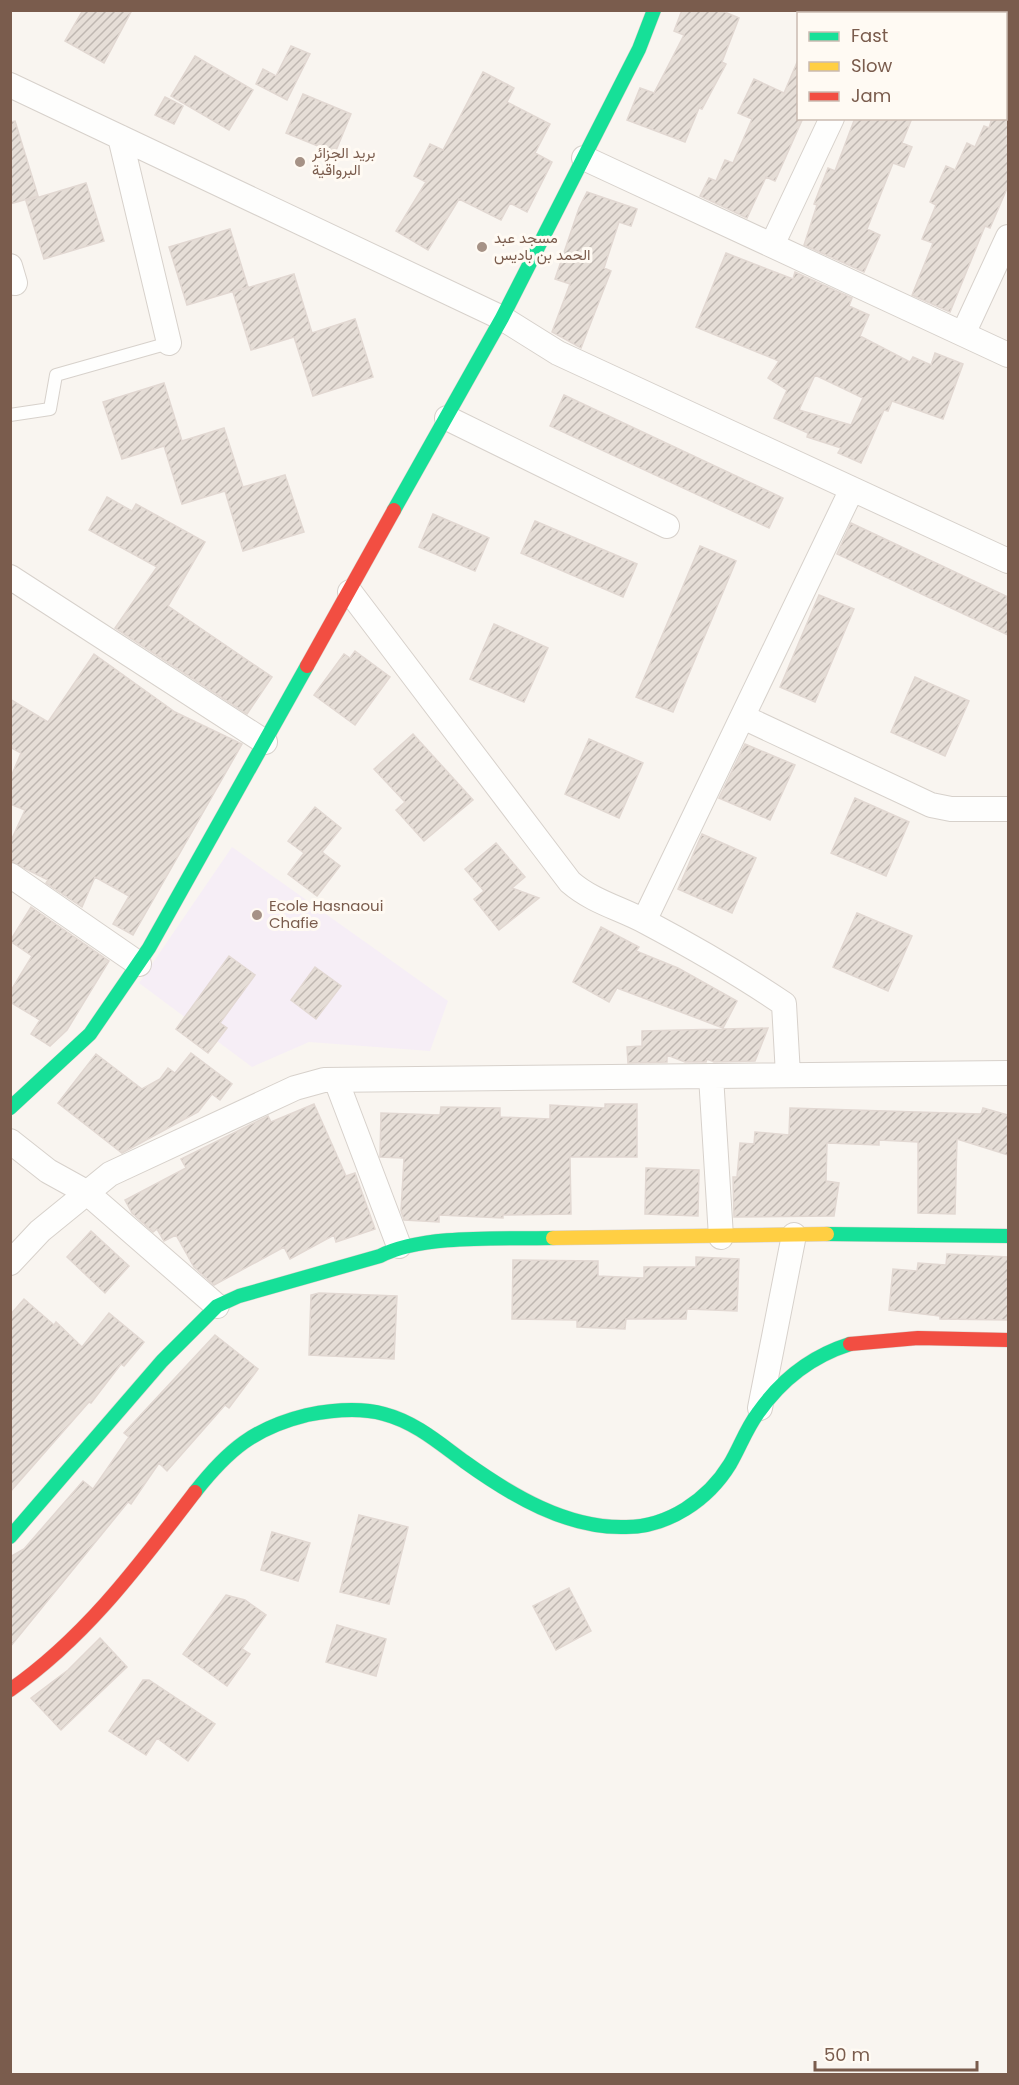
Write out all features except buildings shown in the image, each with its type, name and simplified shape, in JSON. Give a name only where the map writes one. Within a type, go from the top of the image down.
[{"type":"street","points":[[10,1107],[90,1034],[139,964],[502,318],[639,49],[654,10]]},
{"type":"street","points":[[10,85],[502,318],[558,353],[1008,561]]},
{"type":"street","points":[[772,245],[831,120]]},
{"type":"street","points":[[120,137],[169,343]]},
{"type":"street","points":[[584,158],[1008,355]]},
{"type":"street","points":[[963,334],[1008,237]]},
{"type":"street","points":[[447,418],[667,526]]},
{"type":"street","points":[[644,921],[852,489]]},
{"type":"street","points":[[10,577],[265,742]]},
{"type":"street","points":[[350,592],[570,882],[586,896],[644,921],[784,1004],[788,1075]]},
{"type":"street","points":[[742,717],[931,805],[951,809],[1008,809]]},
{"type":"street","points":[[10,875],[139,964]]},
{"type":"street","points":[[10,1263],[40,1231],[110,1174],[295,1088],[324,1080],[1008,1073]]},
{"type":"street","points":[[711,1076],[721,1237]]},
{"type":"street","points":[[336,1080],[399,1246]]},
{"type":"street","points":[[10,1141],[48,1171],[86,1192],[217,1305]]},
{"type":"street","points":[[10,1690],[80,1635],[125,1584],[207,1477],[247,1438],[283,1421],[336,1411],[379,1413],[415,1426],[472,1468],[526,1500],[575,1521],[614,1528],[651,1524],[693,1506],[726,1471],[760,1408],[794,1235]]},
{"type":"street","points":[[10,1537],[162,1361],[217,1305],[239,1296],[380,1256],[399,1246],[481,1239],[794,1235],[1008,1236]]},
{"type":"street","points":[[760,1408],[800,1369],[833,1349],[889,1338],[1008,1340]]},
{"type":"lane","points":[[10,415],[50,409],[56,375],[169,343]]},
{"type":"shaded area","name":"Ecole Hasnaoui Chafie","points":[[232,847],[448,1001],[430,1051],[309,1042],[252,1067],[139,983]]},
{"type":"traffic: fast","points":[[394,510],[502,318],[639,49],[654,10]]},
{"type":"traffic: fast","points":[[10,1108],[90,1034],[149,948],[307,666]]},
{"type":"traffic: fast","points":[[827,1234],[1008,1236]]},
{"type":"traffic: fast","points":[[10,1537],[162,1361],[217,1306],[239,1296],[418,1244],[464,1239],[553,1238]]},
{"type":"traffic: fast","points":[[195,1492],[219,1464],[257,1434],[288,1420],[307,1415],[365,1410],[406,1422],[501,1486],[541,1508],[561,1516],[604,1526],[642,1526],[672,1517],[698,1500],[721,1477],[754,1419],[777,1390],[810,1362],[850,1344]]},
{"type":"traffic: slow","points":[[553,1238],[827,1234]]},
{"type":"traffic: jam","points":[[307,666],[394,510]]},
{"type":"traffic: jam","points":[[850,1344],[918,1338],[1008,1340]]},
{"type":"traffic: jam","points":[[10,1690],[63,1647],[87,1623],[132,1573],[195,1492]]},
{"type":"place","name":"بريد الجزائر البرواقية","points":[[300,162]]},
{"type":"place","name":"مسجد عبد الحمد بن باديس","points":[[482,247]]},
{"type":"place","name":"Ecole Hasnaoui Chafie","points":[[257,915]]}]
